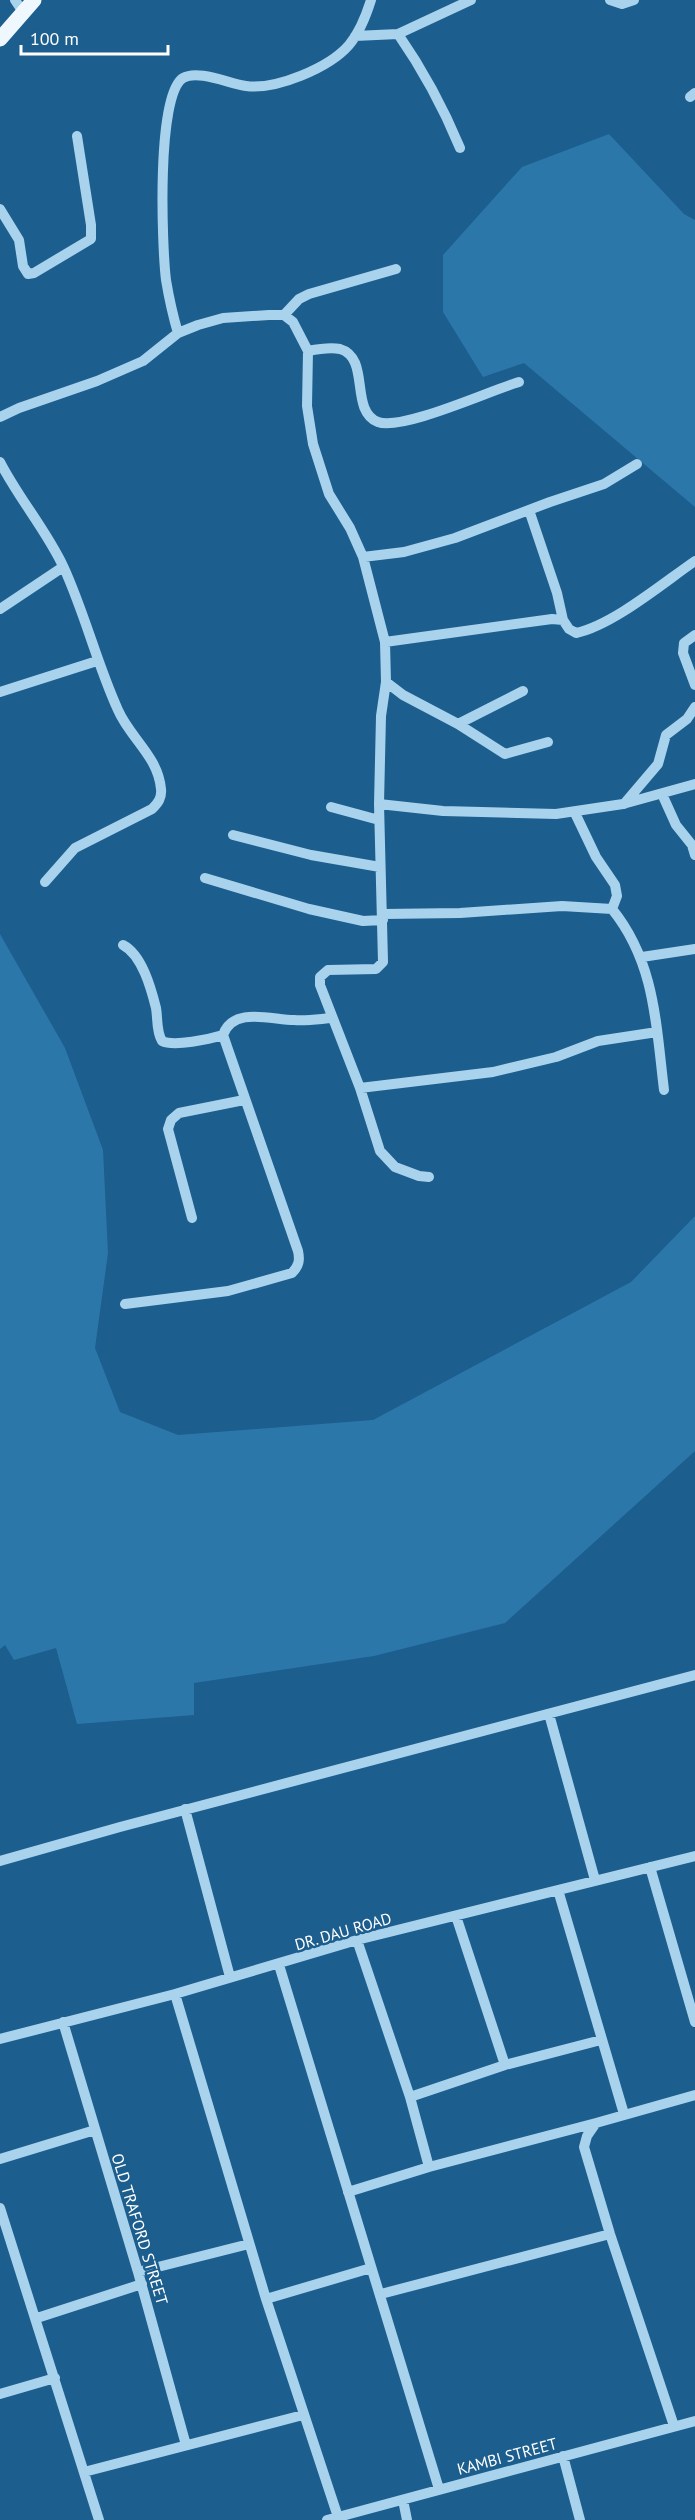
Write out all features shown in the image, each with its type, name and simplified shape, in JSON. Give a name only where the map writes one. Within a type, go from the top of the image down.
[{"type":"main road","points":[[0,39],[24,4]]},
{"type":"street","points":[[178,333],[166,277],[163,179],[170,106],[179,83],[182,79],[197,76],[246,86],[271,86],[295,78],[328,61],[349,46],[364,22],[371,0]]},
{"type":"street","points":[[355,36],[398,34],[471,0]]},
{"type":"street","points":[[610,0],[622,4],[634,0]]},
{"type":"street","points":[[398,34],[438,100],[460,148]]},
{"type":"street","points":[[0,209],[19,240],[23,266],[28,274],[34,273],[92,239],[77,136]]},
{"type":"street","points":[[284,315],[299,299],[309,294],[396,269]]},
{"type":"street","points":[[0,417],[19,408],[97,381],[143,361],[178,333],[224,318],[242,315],[284,315],[293,322],[308,351],[307,406],[313,444],[329,494],[350,528],[363,557],[385,642],[386,682],[381,716],[380,804],[384,954],[381,966],[376,969],[328,970],[320,977],[332,1018],[360,1088],[381,1151],[386,1160],[407,1172],[429,1177]]},
{"type":"street","points":[[308,351],[338,348],[347,352],[353,359],[364,408],[368,416],[379,423],[406,420],[519,382]]},
{"type":"street","points":[[0,462],[63,567],[79,603],[97,661],[129,731],[148,752],[161,790],[160,801],[152,809],[75,848],[45,882]]},
{"type":"street","points":[[363,557],[429,547],[604,484],[637,464]]},
{"type":"street","points":[[529,510],[563,620],[569,629],[576,633],[597,627],[642,599],[695,561]]},
{"type":"street","points":[[0,609],[63,567]]},
{"type":"street","points":[[385,642],[552,619],[563,620]]},
{"type":"street","points":[[695,635],[684,643],[683,653],[695,685]]},
{"type":"street","points":[[0,692],[97,661]]},
{"type":"street","points":[[386,682],[403,695],[458,724],[504,754],[548,742]]},
{"type":"street","points":[[458,724],[523,691]]},
{"type":"street","points":[[624,804],[658,764],[666,735],[687,719],[695,707]]},
{"type":"street","points":[[380,804],[443,811],[537,815],[574,813],[624,804],[695,784]]},
{"type":"street","points":[[662,794],[676,825],[692,845],[695,855]]},
{"type":"street","points":[[331,807],[380,820]]},
{"type":"street","points":[[574,813],[596,857],[615,885],[617,896],[612,909]]},
{"type":"street","points":[[233,835],[311,855],[380,867]]},
{"type":"street","points":[[205,878],[309,909],[363,921],[383,917],[562,906],[612,909]]},
{"type":"street","points":[[612,909],[642,957],[651,989],[664,1090]]},
{"type":"street","points":[[123,945],[135,953],[143,971],[156,1009],[162,1041],[173,1044],[223,1035]]},
{"type":"street","points":[[642,957],[695,949]]},
{"type":"street","points":[[125,1305],[228,1291],[292,1273],[297,1268],[298,1251],[223,1035],[228,1024],[250,1016],[294,1020],[332,1018]]},
{"type":"street","points":[[360,1088],[483,1074],[556,1057],[598,1041],[657,1032]]},
{"type":"street","points":[[192,1218],[168,1129],[171,1120],[178,1113],[244,1100]]},
{"type":"street","points":[[0,1861],[185,1809],[695,1675]]},
{"type":"street","points":[[549,1714],[595,1880]]},
{"type":"street","points":[[185,1809],[230,1977]]},
{"type":"street","name":"DR. DAU ROAD","points":[[0,2039],[175,1994],[357,1940],[695,1856]]},
{"type":"street","points":[[650,1867],[695,2022]]},
{"type":"street","points":[[558,1890],[600,2040],[624,2114]]},
{"type":"street","points":[[456,1916],[505,2065]]},
{"type":"street","points":[[357,1940],[410,2097],[429,2167]]},
{"type":"street","points":[[279,1965],[440,2489]]},
{"type":"street","points":[[175,1994],[249,2244],[303,2415],[332,2519]]},
{"type":"street","name":"OLD TRAFORD STREET","points":[[63,2022],[142,2284],[186,2445]]},
{"type":"street","points":[[410,2097],[505,2065],[600,2040]]},
{"type":"street","points":[[348,2192],[429,2167],[695,2095]]},
{"type":"street","points":[[597,2123],[586,2136],[584,2147],[610,2234],[674,2426]]},
{"type":"street","points":[[0,2159],[95,2130]]},
{"type":"street","points":[[0,2208],[37,2318],[99,2520]]},
{"type":"street","points":[[381,2295],[610,2234]]},
{"type":"street","points":[[138,2272],[249,2244]]},
{"type":"street","points":[[266,2299],[371,2268]]},
{"type":"street","points":[[37,2318],[142,2284]]},
{"type":"street","points":[[0,2394],[55,2378]]},
{"type":"street","points":[[84,2472],[303,2415]]},
{"type":"street","name":"KAMBI STREET","points":[[332,2519],[695,2421]]},
{"type":"street","points":[[563,2456],[580,2520]]},
{"type":"street","points":[[402,2500],[407,2520]]},
{"type":"shaded area","points":[[609,134],[684,214],[695,220],[695,507],[524,363],[483,377],[443,312],[443,255],[522,167]]},
{"type":"shaded area","points":[[0,934],[65,1048],[103,1150],[108,1253],[95,1348],[120,1412],[178,1435],[373,1420],[631,1282],[695,1216],[695,1451],[505,1623],[374,1656],[194,1683],[194,1715],[77,1724],[56,1648],[14,1660],[5,1645],[0,1649]]}]
